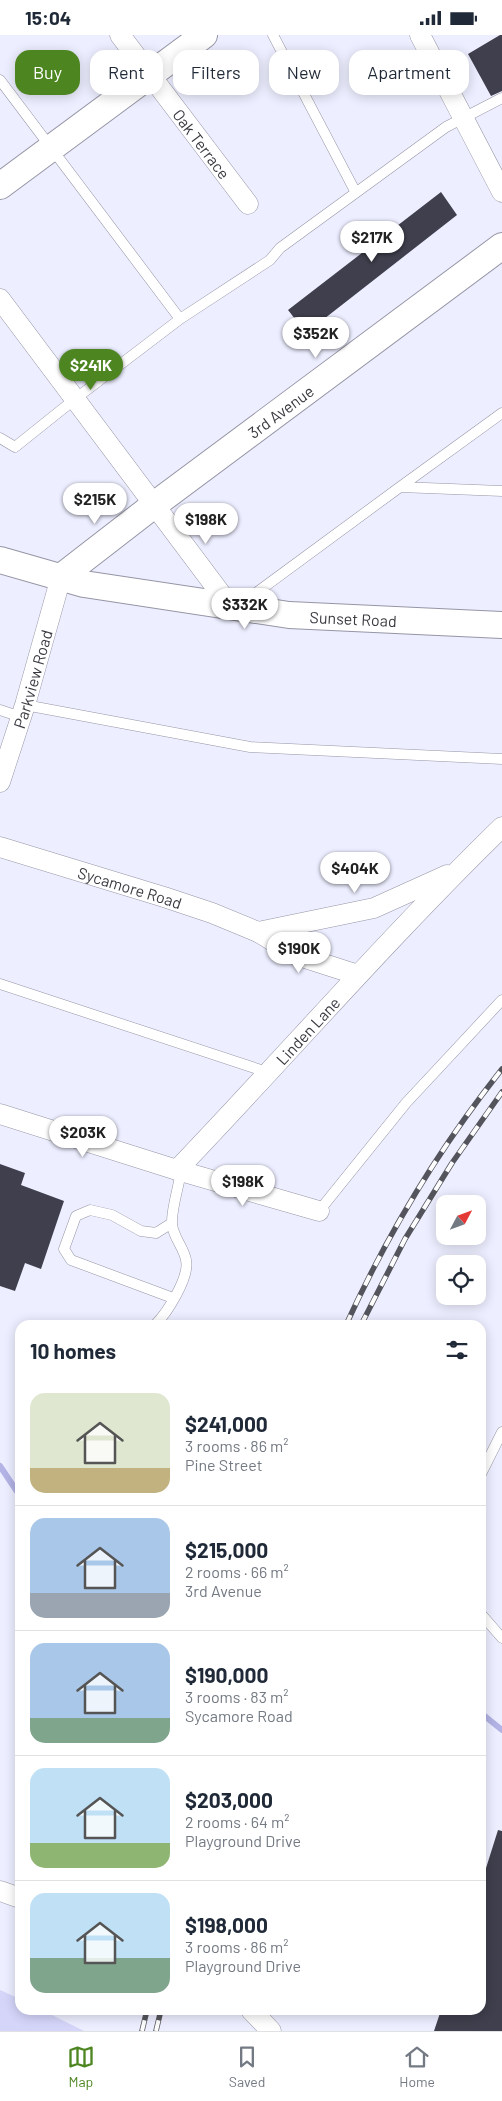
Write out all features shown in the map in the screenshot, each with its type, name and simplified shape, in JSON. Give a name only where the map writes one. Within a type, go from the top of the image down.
[{"type":"street","name":"Oak Terrace","points":[[120,35],[132,50]]},
{"type":"street","points":[[163,66],[204,35]]},
{"type":"street","points":[[420,35],[502,192]]},
{"type":"street","name":"Oak Terrace","points":[[163,91],[248,204]]},
{"type":"street","points":[[0,186],[124,95]]},
{"type":"street","name":"3rd Avenue","points":[[61,577],[154,505],[502,246]]},
{"type":"street","points":[[0,299],[233,607]]},
{"type":"street","name":"Sunset Road","points":[[0,560],[84,584],[289,615],[502,625]]},
{"type":"street","name":"Parkview Road","points":[[0,782],[23,711],[61,577]]},
{"type":"street","name":"Linden Lane","points":[[179,1170],[358,975],[456,871],[502,827]]},
{"type":"street","name":"Sycamore Road","points":[[0,847],[164,897],[258,932],[296,955],[358,975]]},
{"type":"street","points":[[258,932],[374,908],[456,871]]},
{"type":"street","points":[[0,1113],[179,1170],[318,1211]]},
{"type":"street","points":[[0,1891],[15,1896]]},
{"type":"street","points":[[256,2015],[271,2031]]},
{"type":"lane","points":[[273,35],[355,191]]},
{"type":"lane","points":[[0,80],[180,319]]},
{"type":"lane","points":[[0,439],[15,447],[74,399],[180,319],[270,259],[280,248],[355,191],[446,127],[502,98]]},
{"type":"lane","points":[[233,607],[502,413]]},
{"type":"lane","points":[[400,487],[502,491]]},
{"type":"lane","points":[[0,710],[23,711],[250,747],[502,759]]},
{"type":"lane","points":[[0,984],[270,1073]]},
{"type":"lane","points":[[318,1211],[406,1103],[502,1000]]},
{"type":"lane","points":[[160,1320],[184,1277],[186,1260],[172,1223],[179,1170]]},
{"type":"lane","points":[[172,1223],[156,1233],[141,1231],[112,1215],[90,1210],[76,1216],[64,1249],[71,1260],[173,1298]]},
{"type":"lane","points":[[486,1464],[502,1432]]},
{"type":"lane","points":[[486,1620],[502,1638]]},
{"type":"shaded area","points":[[0,1990],[15,1997],[15,2015],[52,2015],[84,2031],[0,2031]]},
{"type":"building","points":[[502,35],[502,91],[491,96],[469,53]]},
{"type":"building","points":[[441,192],[457,215],[306,333],[288,310]]},
{"type":"building","points":[[0,1164],[25,1173],[21,1185],[64,1201],[41,1269],[25,1263],[15,1291],[0,1286]]},
{"type":"building","points":[[498,1830],[502,1831],[502,2031],[434,2031],[439,2015],[486,2015],[486,1868]]},
{"type":"waterway","points":[[0,1466],[15,1488]]},
{"type":"waterway","points":[[486,1717],[502,1730]]},
{"type":"railway","points":[[348,1320],[379,1258],[416,1193],[457,1129],[502,1069]]},
{"type":"railway","points":[[364,1320],[405,1239],[452,1163],[502,1092]]},
{"type":"railway","points":[[142,2031],[146,2015]]},
{"type":"railway","points":[[156,2031],[160,2015]]}]
